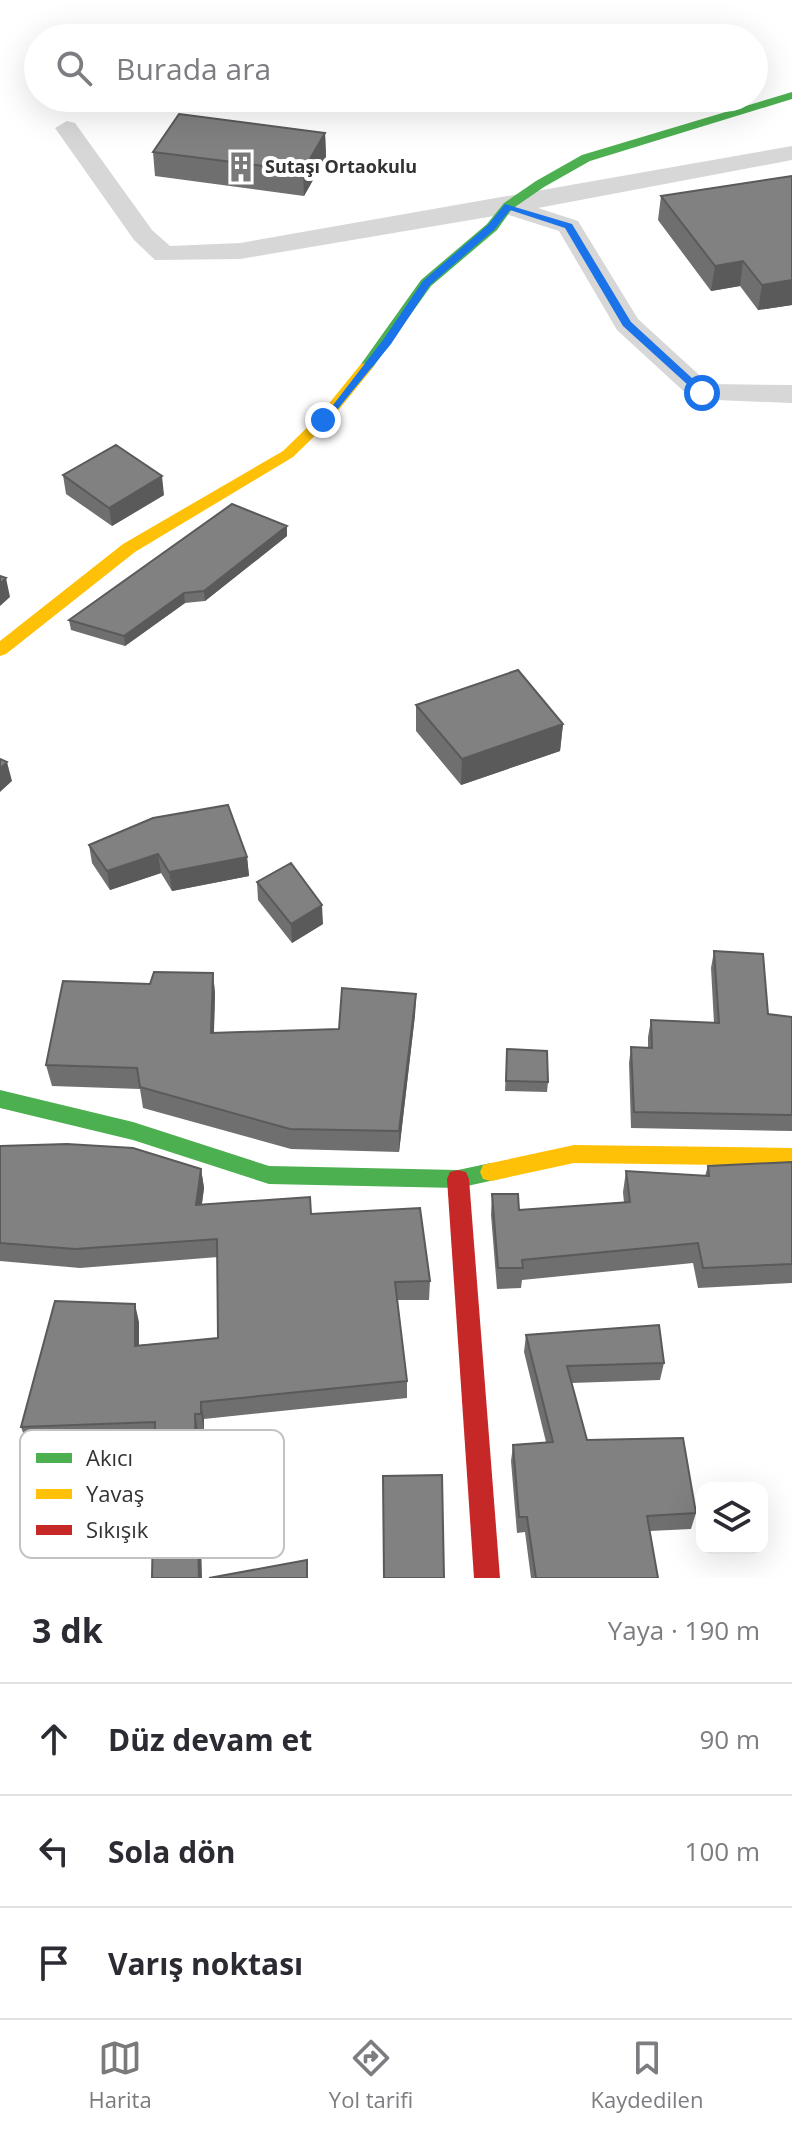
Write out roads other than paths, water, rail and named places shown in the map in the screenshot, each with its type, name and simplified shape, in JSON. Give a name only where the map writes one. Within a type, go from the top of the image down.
[{"type":"street","points":[[768,102],[792,95]]},
{"type":"street","points":[[0,650],[129,548],[288,454],[323,420],[387,342],[426,283],[492,227],[508,206],[586,158],[736,112]]},
{"type":"street","points":[[67,128],[143,235],[164,254],[240,251],[508,206],[792,153]]},
{"type":"street","points":[[508,206],[569,226],[627,324],[702,393],[792,394]]},
{"type":"street","points":[[0,1099],[133,1131],[269,1175],[458,1179],[574,1154],[792,1157]]},
{"type":"street","points":[[458,1179],[487,1578]]},
{"type":"place","name":"Sutaşı Ortaokulu","points":[[241,167]]}]
